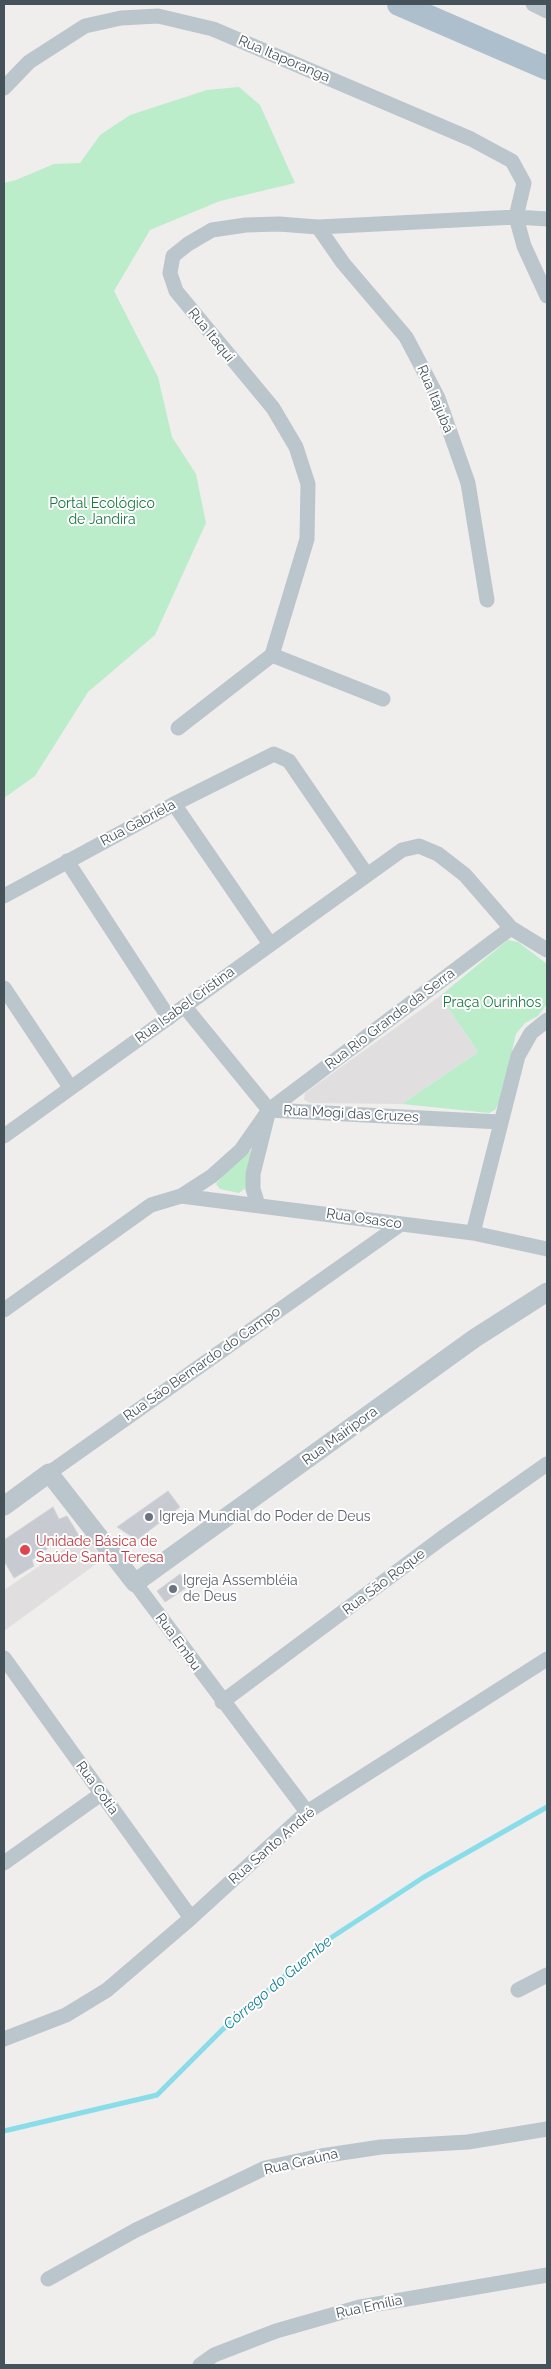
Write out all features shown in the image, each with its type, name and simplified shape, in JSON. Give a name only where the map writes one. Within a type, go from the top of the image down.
[{"type":"main road","points":[[400,4],[547,68]]},
{"type":"street","name":"Rua Itaporanga","points":[[4,88],[29,62],[86,26],[121,18],[158,16],[213,29],[471,139],[512,161],[524,183],[516,217]]},
{"type":"street","name":"Rua Itaqui","points":[[272,655],[307,539],[308,484],[296,446],[273,408],[176,291],[170,273],[173,256],[188,244],[212,230],[246,225],[279,224],[318,227],[516,217],[547,219]]},
{"type":"street","points":[[516,217],[524,246],[547,296]]},
{"type":"street","name":"Rua Itajubá","points":[[318,227],[343,263],[406,337],[438,398],[468,483],[487,600]]},
{"type":"street","points":[[178,728],[272,655],[383,699]]},
{"type":"street","name":"Rua Gabriela","points":[[4,896],[174,804],[274,754],[288,761],[367,875]]},
{"type":"street","points":[[174,804],[270,944]]},
{"type":"street","name":"Rua Isabel Cristina","points":[[4,1136],[70,1086],[185,1007],[402,850],[419,846],[438,854],[465,876],[511,928],[547,950]]},
{"type":"street","points":[[67,861],[169,1018]]},
{"type":"street","name":"Rua Rio Grande da Serra","points":[[269,1110],[511,928]]},
{"type":"street","points":[[4,988],[70,1086]]},
{"type":"street","points":[[185,1007],[269,1110]]},
{"type":"street","points":[[473,1233],[518,1056],[531,1033],[547,1020]]},
{"type":"street","name":"Rua Mogi das Cruzes","points":[[258,1205],[253,1189],[253,1174],[269,1110],[500,1122]]},
{"type":"street","name":"Rua Osasco","points":[[4,1310],[151,1205],[180,1196],[212,1176],[241,1150],[269,1110]]},
{"type":"street","name":"Rua Osasco","points":[[180,1196],[473,1233],[547,1249]]},
{"type":"street","name":"Rua São Bernardo do Campo","points":[[4,1506],[401,1224]]},
{"type":"street","name":"Rua Mairipora","points":[[135,1583],[475,1338],[547,1292]]},
{"type":"street","name":"Rua São Roque","points":[[222,1702],[442,1538],[547,1464]]},
{"type":"street","name":"Rua Embu","points":[[49,1473],[135,1583],[222,1702],[307,1812]]},
{"type":"street","name":"Rua Cotia","points":[[4,1658],[9,1678],[101,1794],[191,1918]]},
{"type":"street","name":"Rua Santo André","points":[[4,2039],[66,2015],[107,1990],[191,1918],[307,1812],[547,1659]]},
{"type":"street","points":[[4,1863],[101,1794]]},
{"type":"street","points":[[518,1990],[547,1974]]},
{"type":"street","name":"Rua Graúna","points":[[48,2279],[136,2230],[265,2168],[321,2156],[382,2147],[468,2142],[547,2129]]},
{"type":"street","name":"Rua Emília","points":[[200,2365],[214,2355],[276,2331],[360,2307],[547,2275]]},
{"type":"shaded area","points":[[440,996],[478,1052],[402,1104],[310,1103],[304,1100],[305,1093]]},
{"type":"shaded area","points":[[85,1535],[103,1559],[4,1631],[4,1590]]},
{"type":"green space","name":"Portal Ecológico de Jandira","points":[[239,87],[260,105],[295,183],[220,201],[150,230],[114,291],[158,377],[172,437],[196,474],[206,523],[155,635],[88,692],[35,776],[4,798],[4,183],[54,164],[80,163],[100,135],[130,115],[207,90]]},
{"type":"green space","name":"Praça Ourinhos","points":[[508,940],[518,942],[547,964],[547,1004],[538,1016],[525,1023],[516,1034],[500,1101],[495,1110],[489,1113],[402,1104],[478,1052],[440,996]]},
{"type":"green space","points":[[246,1148],[251,1151],[247,1187],[239,1193],[220,1189],[216,1184]]},
{"type":"building","name":"Igreja Mundial do Poder de Deus","points":[[168,1491],[180,1507],[137,1540],[117,1527]]},
{"type":"building","name":"Unidade Básica de Saúde Santa Teresa","points":[[53,1507],[59,1519],[67,1516],[89,1552],[66,1535],[32,1560],[34,1566],[14,1578],[4,1561],[4,1540]]},
{"type":"building","name":"Igreja Assembléia de Deus","points":[[180,1574],[189,1586],[165,1602],[157,1591]]},
{"type":"waterway","name":"Córrego do Guembe","points":[[4,2131],[157,2095],[222,2030],[326,1941],[424,1877],[547,1807]]},
{"type":"place","name":"Igreja Mundial do Poder de Deus","points":[[149,1517]]},
{"type":"place","name":"Unidade Básica de Saúde Santa Teresa","points":[[25,1550]]},
{"type":"place","name":"Igreja Assembléia de Deus","points":[[173,1589]]}]
